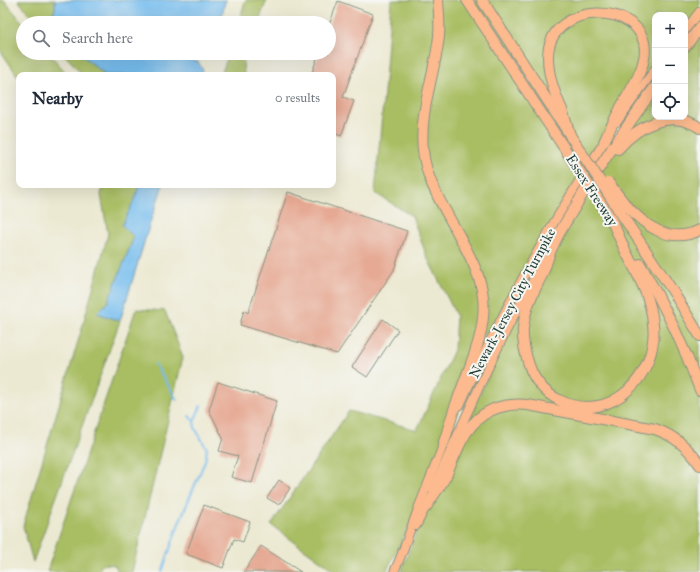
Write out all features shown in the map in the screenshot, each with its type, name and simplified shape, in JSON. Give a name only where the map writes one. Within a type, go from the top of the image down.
[{"type":"highway","points":[[438,0],[438,37],[423,120],[422,135],[424,156],[432,186],[476,270],[482,290],[484,308],[479,339],[444,442]]},
{"type":"highway","name":"Essex Freeway","points":[[467,0],[640,265],[665,309],[682,344],[700,390]]},
{"type":"highway","name":"Essex Freeway","points":[[482,0],[571,138],[621,206],[700,336]]},
{"type":"highway","points":[[604,142],[639,73],[645,52],[642,37],[636,23],[630,16],[611,5]]},
{"type":"highway","points":[[571,138],[553,88],[548,51],[550,38],[557,24],[564,16],[576,7]]},
{"type":"highway","points":[[688,43],[700,27]]},
{"type":"highway","name":"Newark-Jersey City Turnpike","points":[[553,245],[590,182],[652,91]]},
{"type":"highway","points":[[590,182],[628,138],[646,126],[662,120],[676,119],[689,122],[700,128]]},
{"type":"highway","points":[[621,206],[652,228],[670,235],[690,234],[700,230]]},
{"type":"highway","points":[[553,245],[542,275],[530,299],[526,314],[523,330],[524,345],[529,365],[534,377],[542,388],[551,396],[561,401],[572,405],[585,407],[608,403],[628,391],[643,373],[652,351],[654,332],[651,311],[643,284],[610,217]]},
{"type":"highway","points":[[426,507],[445,478],[462,439],[468,430],[479,418],[488,412],[498,407],[508,405],[528,405],[655,429],[669,435],[682,444],[700,465]]},
{"type":"main road","points":[[688,26],[700,11]]},
{"type":"main road","name":"Newark-Jersey City Turnpike","points":[[394,572],[444,442],[482,358],[517,288],[581,177],[614,126],[652,73]]},
{"type":"main road","name":"Newark-Jersey City Turnpike","points":[[402,553],[426,507],[464,419],[489,366],[520,304],[553,245]]},
{"type":"green space","points":[[0,0],[4,0],[17,16],[16,16],[16,60],[55,60],[65,72],[16,72],[16,74],[0,50]]},
{"type":"green space","points":[[18,0],[55,0],[55,10],[50,16],[31,16]]},
{"type":"green space","points":[[246,0],[267,0],[261,16],[240,16]]},
{"type":"green space","points":[[391,0],[700,0],[700,11],[688,26],[688,12],[652,12],[652,73],[581,177],[492,336],[481,333],[419,506],[386,572],[336,572],[271,525],[349,411],[417,430],[454,350],[456,315],[427,257],[412,216],[375,193]]},
{"type":"green space","points":[[700,27],[700,572],[401,572],[426,507],[541,265],[652,92],[652,120],[688,120],[688,43]]},
{"type":"green space","points":[[69,60],[88,60],[102,72],[80,72]]},
{"type":"green space","points":[[226,60],[243,60],[244,72],[222,72]]},
{"type":"green space","points":[[102,188],[138,188],[136,196],[134,237],[108,302],[98,313],[120,321],[33,562],[23,526],[82,328],[108,234],[101,195]]},
{"type":"green space","points":[[136,309],[165,311],[183,357],[132,572],[118,572],[115,565],[103,564],[97,572],[49,572],[47,571]]},
{"type":"water","points":[[55,0],[227,0],[225,2],[222,15],[218,16],[51,16],[55,10]]},
{"type":"water","points":[[88,60],[192,60],[198,62],[203,70],[202,72],[102,72]]},
{"type":"water","points":[[138,188],[162,188],[120,321],[97,313],[108,302],[134,237],[122,225],[136,196]]},
{"type":"building","points":[[338,1],[373,14],[343,97],[354,101],[341,136],[336,134],[336,72],[312,72],[316,60],[336,60],[336,16],[332,16]]},
{"type":"building","points":[[288,192],[407,231],[394,270],[337,354],[240,325],[244,310],[248,313]]},
{"type":"building","points":[[383,319],[398,330],[367,377],[352,367]]},
{"type":"building","points":[[218,382],[277,401],[252,483],[231,477],[238,456],[219,451],[223,438],[209,410]]},
{"type":"building","points":[[279,480],[290,488],[279,505],[267,498]]},
{"type":"building","points":[[204,505],[250,522],[243,542],[234,539],[223,568],[186,554]]},
{"type":"building","points":[[261,546],[301,572],[244,572]]},
{"type":"waterway","points":[[155,364],[177,400]]},
{"type":"waterway","points":[[162,572],[179,523],[205,461],[207,449],[195,428],[194,421],[201,406]]},
{"type":"waterway","points":[[189,416],[194,421]]}]
